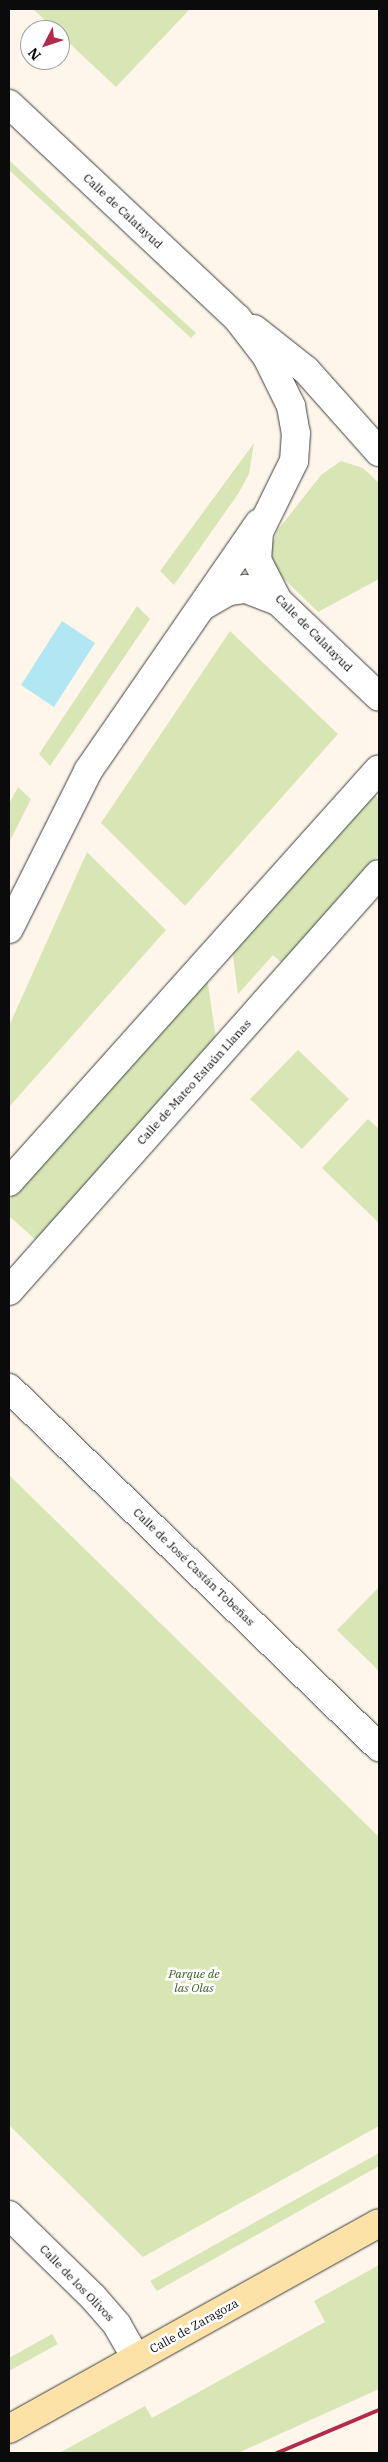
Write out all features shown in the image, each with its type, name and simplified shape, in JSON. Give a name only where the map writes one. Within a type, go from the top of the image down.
[{"type":"main road","name":"Calle de Zaragoza","points":[[9,2429],[379,2223]]},
{"type":"street","name":"Calle de Calatayud","points":[[9,104],[237,318],[306,370],[379,452]]},
{"type":"street","name":"Calle de Calatayud","points":[[237,318],[267,358],[292,406],[294,461],[256,545],[263,576],[278,601],[379,697]]},
{"type":"street","points":[[9,929],[88,771],[283,488]]},
{"type":"street","points":[[200,608],[229,590],[262,593],[278,601]]},
{"type":"street","points":[[9,1182],[379,769]]},
{"type":"street","name":"Calle de Mateo Estaún Llanas","points":[[9,1291],[379,874]]},
{"type":"street","name":"Calle de José Castán Tobeñas","points":[[9,1388],[379,1747]]},
{"type":"street","name":"Calle de los Olivos","points":[[9,2215],[93,2297],[117,2325],[136,2358]]},
{"type":"green space","points":[[33,9],[190,9],[116,87],[70,44],[70,20],[45,20]]},
{"type":"green space","points":[[9,160],[196,333],[191,338],[9,170]]},
{"type":"green space","points":[[254,443],[249,474],[238,494],[174,585],[160,571]]},
{"type":"green space","points":[[341,461],[363,468],[379,483],[379,579],[318,612],[274,569],[271,550],[277,531],[321,475]]},
{"type":"green space","points":[[137,606],[150,619],[50,766],[39,754]]},
{"type":"green space","points":[[230,631],[338,734],[185,906],[101,823]]},
{"type":"green space","points":[[18,787],[31,799],[9,843],[9,804]]},
{"type":"green space","points":[[372,792],[379,799],[379,855],[283,964],[273,955],[238,994],[232,949]]},
{"type":"green space","points":[[87,852],[166,930],[9,1107],[9,1026]]},
{"type":"green space","points":[[207,977],[216,1039],[36,1240],[9,1216],[9,1200]]},
{"type":"green space","points":[[298,1050],[349,1099],[302,1149],[250,1099]]},
{"type":"green space","points":[[368,1119],[379,1129],[379,1223],[322,1168]]},
{"type":"green space","name":"Parque de las Olas","points":[[9,1475],[379,1837],[379,2126],[143,2257],[9,2125]]},
{"type":"green space","points":[[379,1587],[379,1671],[337,1630]]},
{"type":"green space","points":[[379,2153],[379,2166],[157,2291],[150,2281]]},
{"type":"green space","points":[[379,2265],[379,2389],[238,2453],[59,2453],[145,2406],[152,2418],[325,2322],[314,2301]]},
{"type":"green space","points":[[52,2334],[58,2344],[9,2371],[9,2358]]},
{"type":"water","points":[[62,621],[95,643],[54,707],[21,685]]},
{"type":"railway","points":[[277,2453],[379,2410]]}]
